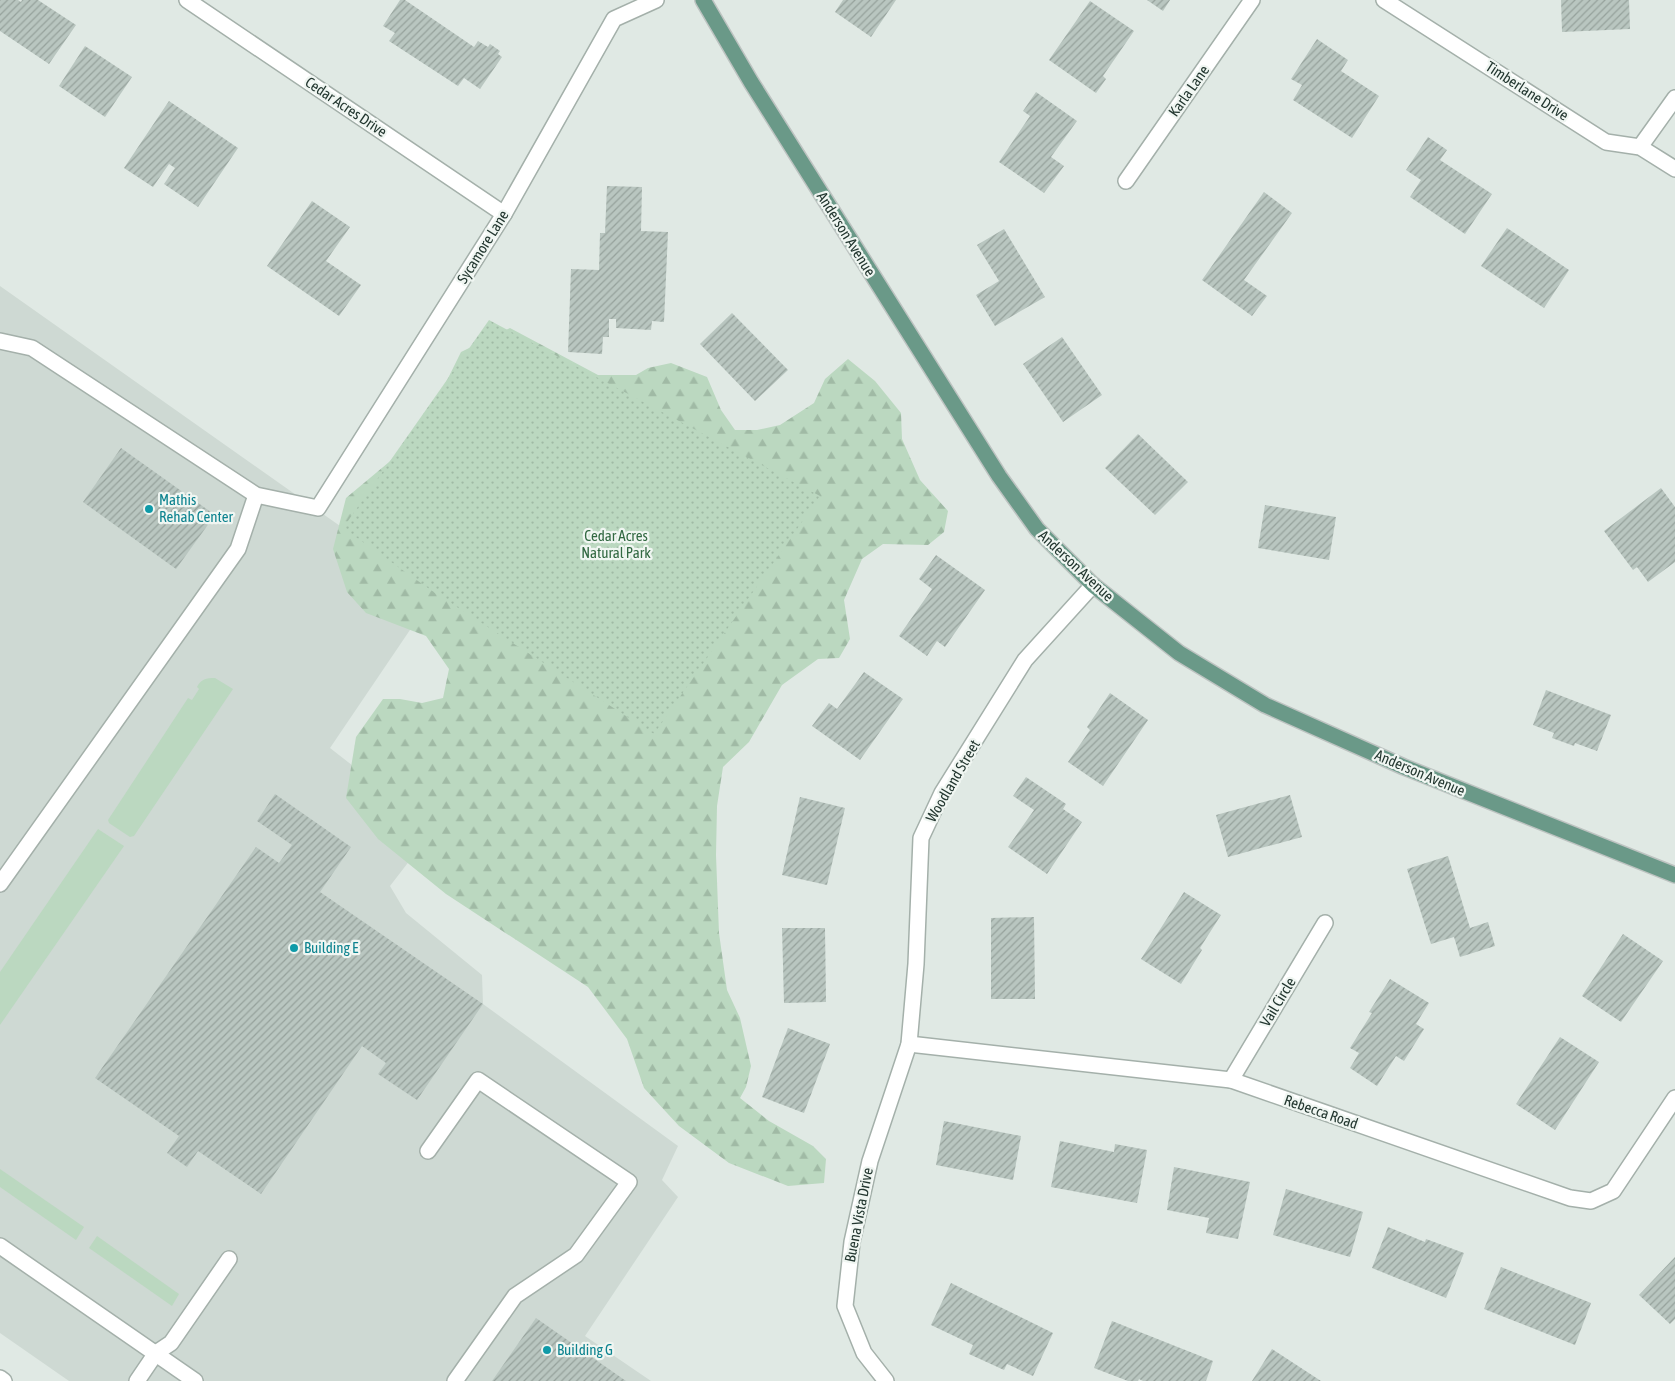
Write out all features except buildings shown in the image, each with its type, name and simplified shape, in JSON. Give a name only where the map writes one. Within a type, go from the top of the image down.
[{"type":"main road","name":"Anderson Avenue","points":[[703,0],[751,82],[999,476],[1037,529],[1093,585],[1179,653],[1265,705],[1404,767],[1675,875]]},
{"type":"street","name":"Cedar Acres Drive","points":[[187,0],[504,214]]},
{"type":"street","name":"Sycamore Lane","points":[[256,495],[318,508],[504,214],[614,19],[656,0]]},
{"type":"street","name":"Karla Lane","points":[[1126,181],[1252,0]]},
{"type":"street","name":"Timberlane Drive","points":[[1384,0],[1606,142],[1640,147],[1675,169]]},
{"type":"street","points":[[1640,147],[1675,98]]},
{"type":"street","points":[[0,340],[32,348],[256,495],[238,550],[0,884]]},
{"type":"street","name":"Woodland Street","points":[[909,1044],[916,964],[921,838],[942,793],[1025,660],[1093,585]]},
{"type":"street","name":"Vail Circle","points":[[1231,1080],[1325,923]]},
{"type":"street","name":"Rebecca Road","points":[[909,1044],[1231,1080],[1570,1198],[1591,1201],[1614,1191],[1675,1098]]},
{"type":"street","name":"Buena Vista Drive","points":[[886,1381],[864,1353],[845,1306],[852,1242],[870,1161],[909,1044]]},
{"type":"street","points":[[428,1152],[478,1080],[629,1182],[576,1255],[515,1296],[455,1381]]},
{"type":"street","points":[[0,1246],[195,1381]]},
{"type":"street","points":[[137,1381],[156,1353],[171,1343],[229,1259]]},
{"type":"street","points":[[0,1378],[4,1381]]},
{"type":"shaded area","points":[[0,286],[435,593],[330,748],[434,829],[390,886],[406,913],[482,975],[483,1004],[678,1146],[662,1180],[678,1197],[585,1336],[651,1381],[69,1381],[0,1333]]},
{"type":"green space","name":"Cedar Acres Natural Park","points":[[489,320],[820,496],[654,734],[435,593],[343,528]]},
{"type":"green space","points":[[510,328],[598,375],[636,375],[648,368],[671,363],[707,377],[721,410],[735,430],[757,430],[780,425],[814,403],[825,379],[848,359],[875,381],[901,413],[902,439],[920,480],[948,511],[944,532],[928,545],[883,544],[862,559],[844,600],[850,639],[839,658],[818,659],[782,685],[749,742],[723,767],[717,806],[716,855],[719,933],[727,990],[740,1018],[751,1066],[746,1087],[740,1098],[769,1121],[813,1146],[826,1159],[824,1183],[788,1186],[729,1163],[679,1126],[644,1088],[627,1039],[588,987],[446,894],[378,839],[346,798],[356,737],[383,699],[400,699],[422,703],[443,698],[449,669],[426,636],[366,613],[347,592],[333,549],[346,498],[419,437],[461,352]]},
{"type":"green space","points":[[215,678],[233,689],[134,836],[130,837],[109,823],[108,820],[188,698],[192,700],[199,689],[197,687],[202,681]]},
{"type":"green space","points":[[98,829],[124,846],[0,1025],[0,972]]},
{"type":"green space","points":[[0,1169],[84,1227],[76,1240],[0,1187]]},
{"type":"green space","points":[[97,1236],[179,1294],[172,1306],[89,1248]]},
{"type":"place","name":"Mathis Rehab Center","points":[[149,509]]},
{"type":"place","name":"Building E","points":[[294,948]]},
{"type":"place","name":"Building G","points":[[547,1350]]}]
